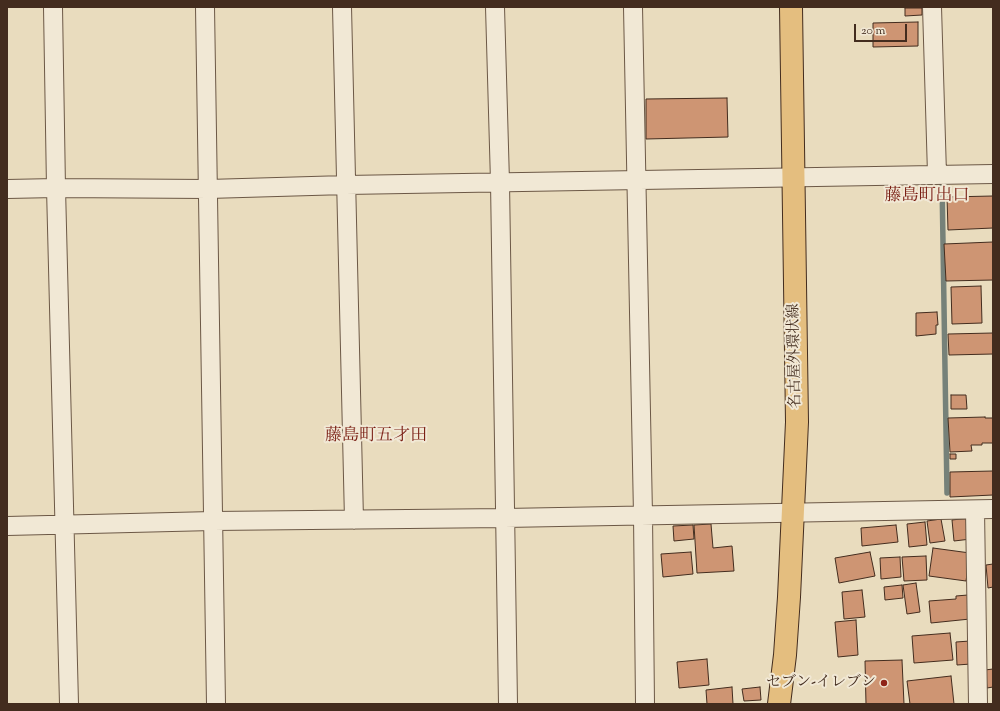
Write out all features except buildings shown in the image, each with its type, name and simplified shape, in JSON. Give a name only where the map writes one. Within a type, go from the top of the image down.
[{"type":"main road","name":"名古屋外環状線","points":[[779,704],[785,655],[797,422],[791,7]]},
{"type":"street","points":[[53,7],[69,704]]},
{"type":"street","points":[[205,7],[216,704]]},
{"type":"street","points":[[342,7],[354,520]]},
{"type":"street","points":[[495,7],[500,182],[508,704]]},
{"type":"street","points":[[633,7],[643,515],[645,704]]},
{"type":"street","points":[[932,7],[936,174]]},
{"type":"street","points":[[7,189],[208,188],[993,174]]},
{"type":"street","points":[[7,526],[213,521],[505,518],[993,509]]},
{"type":"street","points":[[975,510],[978,704]]},
{"type":"waterway","points":[[942,181],[947,493]]},
{"type":"place","name":"セブン-イレブン","points":[[884,683]]},
{"type":"district","name":"藤島町出口","points":[[927,197]]},
{"type":"district","name":"藤島町五才田","points":[[376,437]]}]
